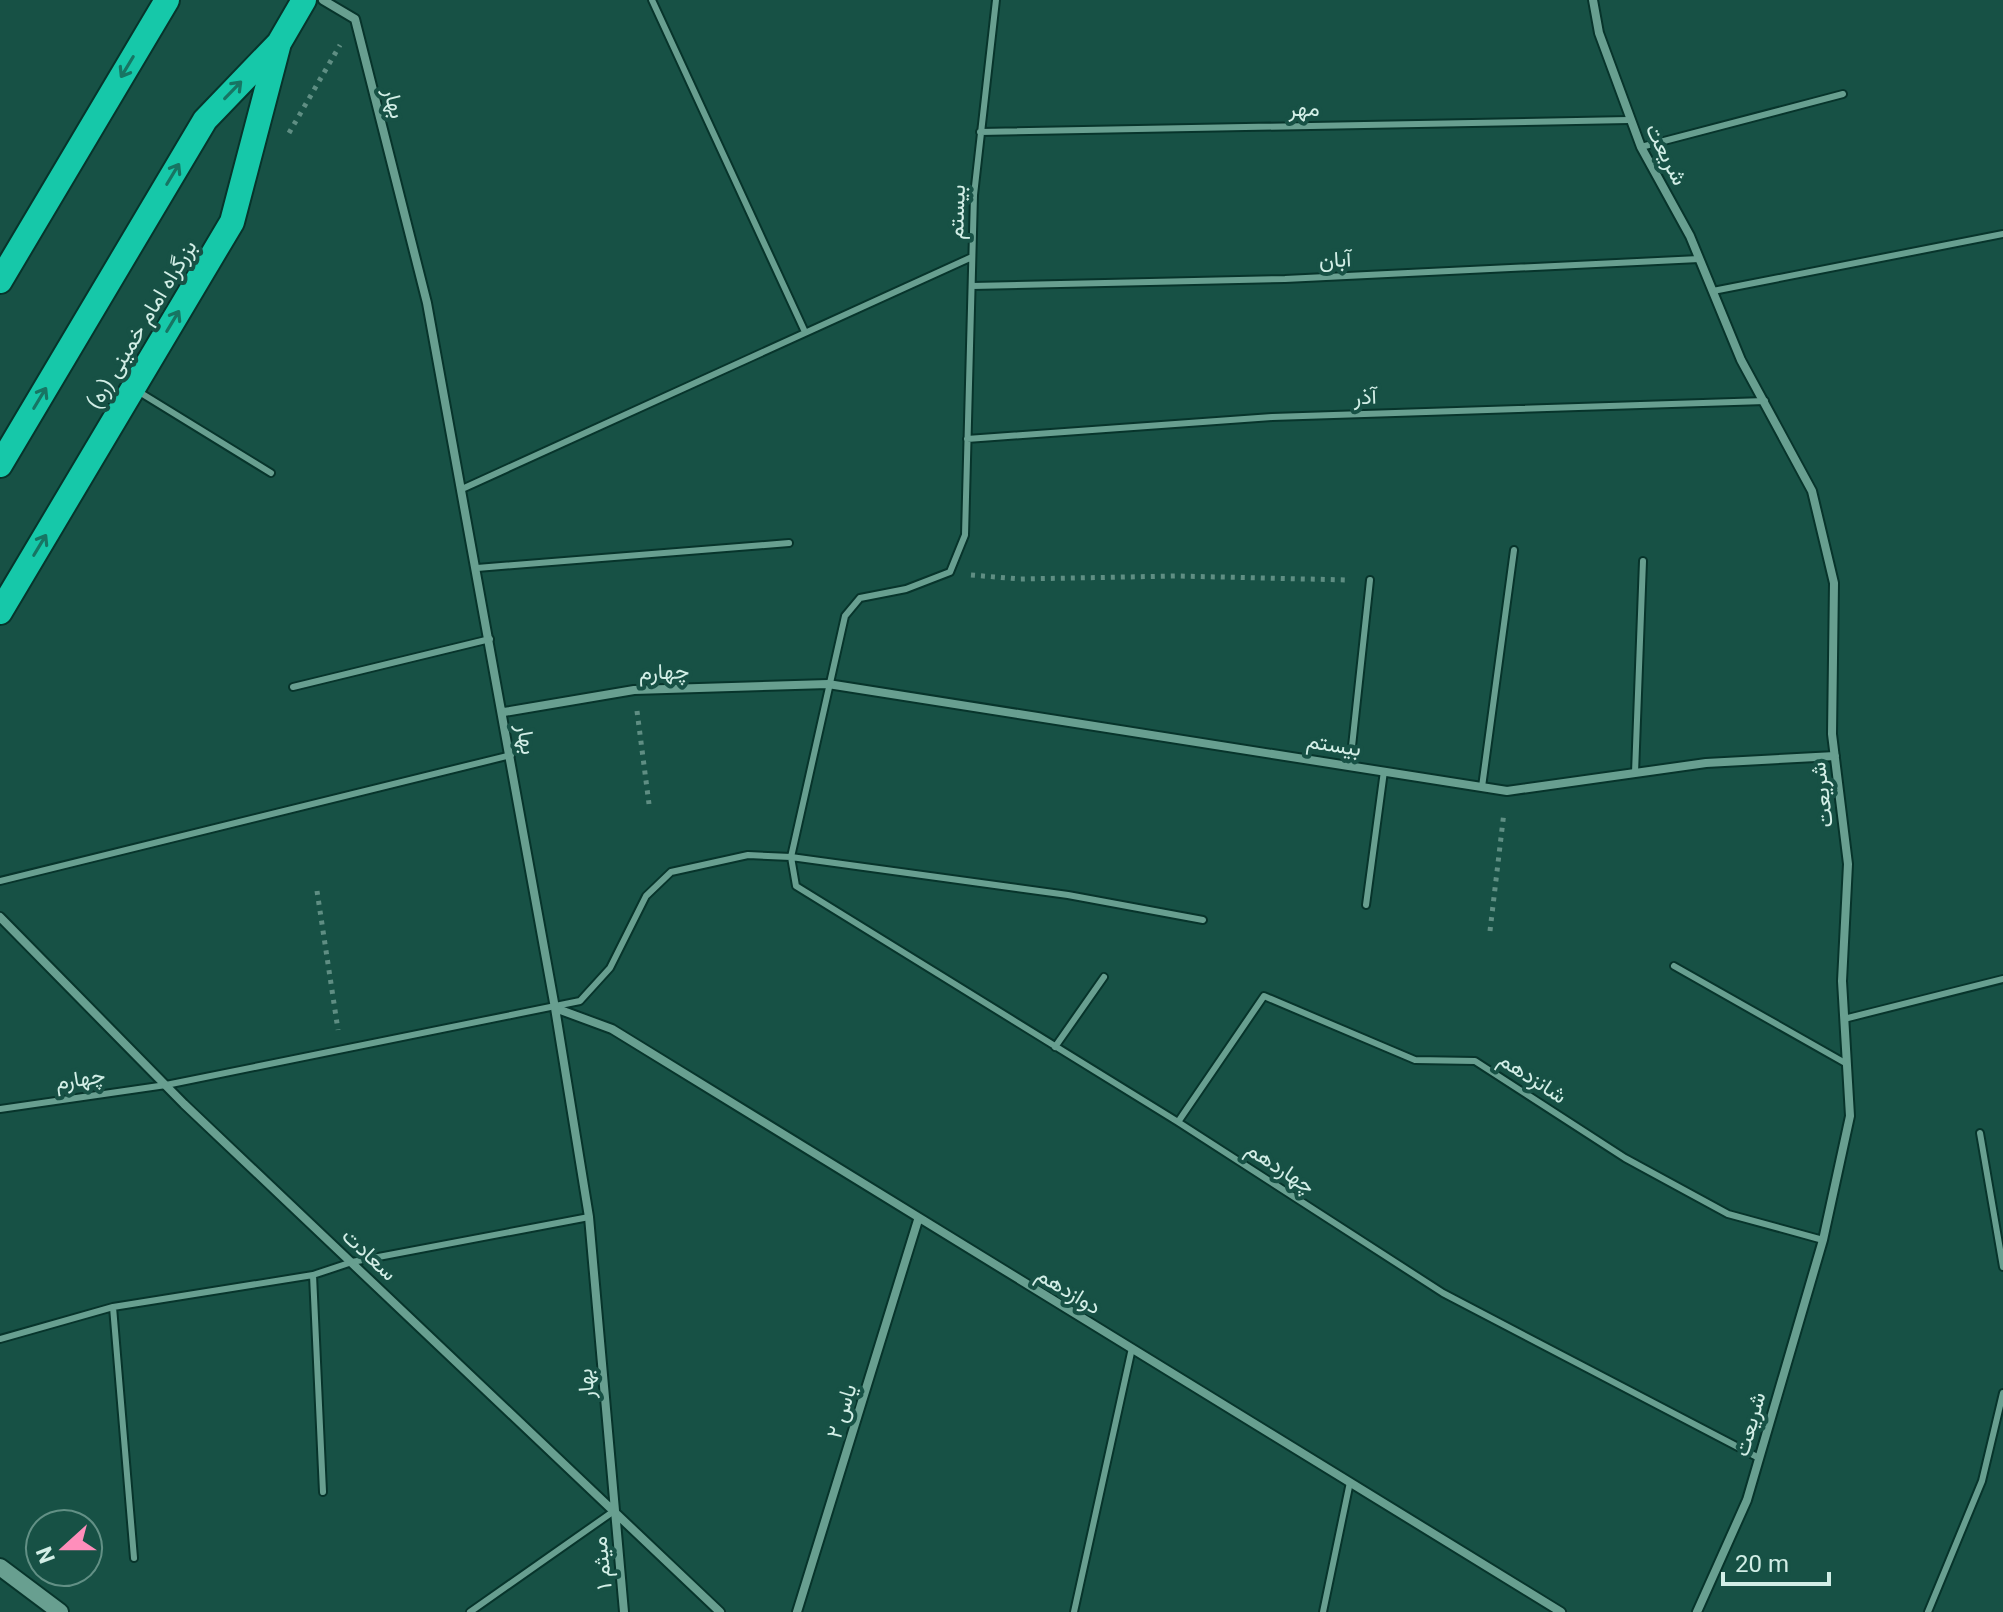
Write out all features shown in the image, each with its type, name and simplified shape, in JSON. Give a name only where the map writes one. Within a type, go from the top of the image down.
[{"type":"highway","points":[[0,281],[167,0]]},
{"type":"highway","name":"بزرگراه امام خمینی (ره)","points":[[0,465],[211,113],[279,43],[304,0]]},
{"type":"highway","name":"بزرگراه امام خمینی (ره)","points":[[0,612],[235,213],[279,43]]},
{"type":"street","name":"بهار","points":[[323,0],[355,19],[427,303],[504,712],[589,1217],[614,1511]]},
{"type":"street","name":"شریعت","points":[[1593,0],[1599,33],[1641,147],[1699,259],[1741,360],[1812,491],[1834,583],[1835,756],[1848,864],[1844,1019],[1850,1116],[1823,1240],[1747,1500],[1697,1612]]},
{"type":"street","name":"بیستم","points":[[828,684],[1507,791],[1706,763],[1835,756]]},
{"type":"street","name":"چهارم","points":[[504,712],[634,690],[828,684]]},
{"type":"street","name":"سعادت","points":[[0,917],[166,1085],[720,1612]]},
{"type":"street","name":"دوازدهم","points":[[555,1008],[612,1029],[918,1220],[1561,1612]]},
{"type":"street","name":"یاس ۲","points":[[797,1612],[918,1220]]},
{"type":"street","name":"میثم ۱","points":[[614,1511],[624,1612]]},
{"type":"street","points":[[0,1567],[60,1612]]},
{"type":"lane","points":[[652,0],[805,332]]},
{"type":"lane","name":"بیستم","points":[[950,572],[965,535],[972,257],[980,132],[996,0]]},
{"type":"lane","points":[[1641,147],[1843,94]]},
{"type":"lane","name":"مهر","points":[[980,132],[1629,120]]},
{"type":"lane","points":[[1713,291],[2003,234]]},
{"type":"lane","points":[[462,489],[972,257]]},
{"type":"lane","name":"آبان","points":[[972,286],[1285,279],[1699,259]]},
{"type":"lane","points":[[133,388],[271,473]]},
{"type":"lane","name":"آذر","points":[[967,439],[1272,417],[1765,401]]},
{"type":"lane","points":[[477,568],[789,543]]},
{"type":"lane","points":[[1482,787],[1514,550]]},
{"type":"lane","points":[[1635,773],[1643,561]]},
{"type":"lane","points":[[791,857],[845,616],[860,598],[906,589],[950,572]]},
{"type":"lane","points":[[1350,765],[1370,580]]},
{"type":"lane","points":[[293,687],[490,639]]},
{"type":"lane","points":[[0,881],[511,755]]},
{"type":"lane","points":[[1366,905],[1384,771]]},
{"type":"lane","name":"چهارم","points":[[0,1109],[166,1085],[580,1001],[610,968],[646,896],[671,872],[748,855],[791,857],[1068,895],[1203,920]]},
{"type":"lane","name":"چهاردهم","points":[[791,857],[796,886],[1178,1122],[1443,1293],[1759,1458]]},
{"type":"lane","points":[[1674,966],[1847,1064]]},
{"type":"lane","points":[[1055,1047],[1104,977]]},
{"type":"lane","points":[[1844,1019],[2003,979]]},
{"type":"lane","name":"شانزدهم","points":[[1178,1122],[1264,996],[1415,1060],[1475,1061],[1625,1158],[1728,1214],[1823,1240]]},
{"type":"lane","points":[[1980,1133],[2003,1267]]},
{"type":"lane","points":[[0,1339],[113,1307],[313,1275],[352,1262],[589,1217]]},
{"type":"lane","points":[[313,1275],[323,1492]]},
{"type":"lane","points":[[113,1307],[134,1558]]},
{"type":"lane","points":[[1074,1612],[1132,1348]]},
{"type":"lane","points":[[1928,1612],[1982,1481],[2003,1393]]},
{"type":"lane","points":[[1323,1612],[1350,1482]]},
{"type":"lane","points":[[470,1612],[614,1511]]},
{"type":"path","points":[[950,572],[1020,579],[1177,576],[1370,580]]},
{"type":"path","points":[[634,690],[649,804]]},
{"type":"path","points":[[1490,931],[1507,791]]},
{"type":"path","points":[[317,891],[341,1051]]}]
